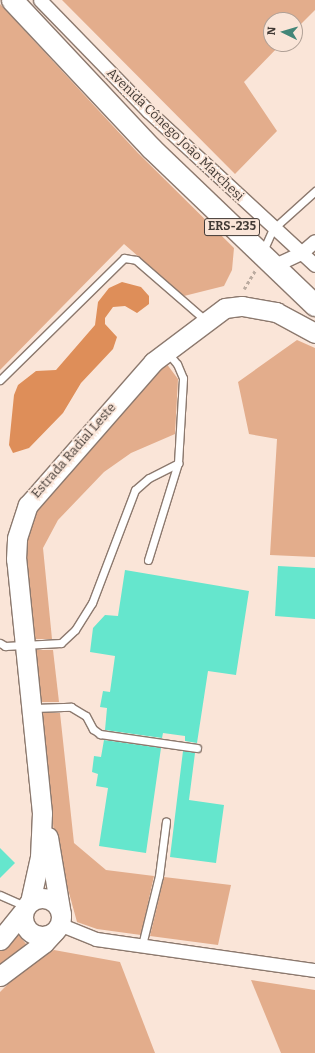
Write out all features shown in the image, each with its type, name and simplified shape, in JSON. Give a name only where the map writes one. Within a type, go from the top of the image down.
[{"type":"main road","name":"ERS-235","points":[[12,0],[150,148],[315,305]]},
{"type":"street","name":"Avenida Cônego João Marchesi","points":[[40,0],[148,110],[273,229],[315,265]]},
{"type":"street","points":[[267,260],[301,252],[315,241]]},
{"type":"street","name":"Estrada Radial Leste","points":[[0,940],[26,907],[40,857],[42,813],[16,559],[17,538],[28,505],[153,362],[205,320],[225,308],[242,306],[276,312],[315,333]]},
{"type":"street","points":[[0,976],[44,943],[58,924],[61,904],[42,813]]},
{"type":"street","points":[[48,899],[58,906],[58,924],[45,936],[32,934],[24,925],[26,907],[48,899]]},
{"type":"street","points":[[58,924],[89,937],[315,970]]},
{"type":"lane","points":[[267,260],[273,229],[315,191]]},
{"type":"lane","points":[[0,380],[124,258],[136,260],[205,320]]},
{"type":"lane","points":[[148,560],[178,463],[183,378],[177,364],[166,351]]},
{"type":"lane","points":[[0,643],[24,645],[61,643],[80,624],[92,603],[135,490],[149,478],[178,463]]},
{"type":"lane","points":[[31,708],[79,709],[93,729],[100,734],[197,748]]},
{"type":"lane","points":[[142,945],[159,876],[166,821]]},
{"type":"lane","points":[[0,895],[26,907]]},
{"type":"path","points":[[225,308],[243,290],[267,260]]},
{"type":"shaded area","points":[[62,0],[315,0],[315,10],[303,22],[303,12],[263,12],[263,52],[273,52],[244,82],[277,131],[235,174]]},
{"type":"shaded area","points":[[0,4],[138,153],[234,248],[232,270],[224,286],[184,296],[124,244],[0,370]]},
{"type":"shaded area","points":[[122,282],[141,287],[149,296],[149,304],[137,313],[125,306],[113,307],[105,318],[105,324],[117,337],[113,349],[81,383],[63,413],[29,448],[13,453],[9,445],[14,395],[18,385],[36,371],[56,370],[95,325],[98,302],[109,288]]},
{"type":"shaded area","points":[[297,340],[315,348],[315,557],[270,555],[277,439],[249,434],[238,382]]},
{"type":"shaded area","points":[[166,363],[178,379],[175,434],[131,453],[104,472],[58,520],[43,548],[52,639],[34,639],[26,560],[29,524],[48,492]]},
{"type":"shaded area","points":[[35,650],[53,650],[59,702],[41,702]]},
{"type":"shaded area","points":[[41,713],[60,713],[74,843],[106,870],[154,876],[141,935],[97,929],[77,922],[55,842]]},
{"type":"shaded area","points":[[164,877],[231,885],[218,945],[150,936]]},
{"type":"shaded area","points":[[17,933],[27,945],[0,968],[0,951]]},
{"type":"shaded area","points":[[54,950],[120,962],[155,1053],[0,1053],[0,992],[31,961]]},
{"type":"shaded area","points":[[251,980],[315,990],[315,1053],[281,1053]]},
{"type":"building","points":[[278,566],[315,568],[315,619],[275,616]]},
{"type":"building","points":[[125,570],[249,591],[236,675],[208,671],[197,743],[185,741],[185,736],[163,733],[162,738],[105,730],[107,708],[100,707],[103,691],[110,692],[115,656],[90,652],[93,628],[105,615],[118,616]]},
{"type":"building","points":[[104,740],[161,748],[146,853],[99,846],[108,788],[96,786],[98,774],[92,772],[94,756],[101,757]]},
{"type":"building","points":[[183,751],[195,753],[189,800],[224,805],[216,863],[170,857]]},
{"type":"building","points":[[0,848],[15,863],[0,878]]}]
